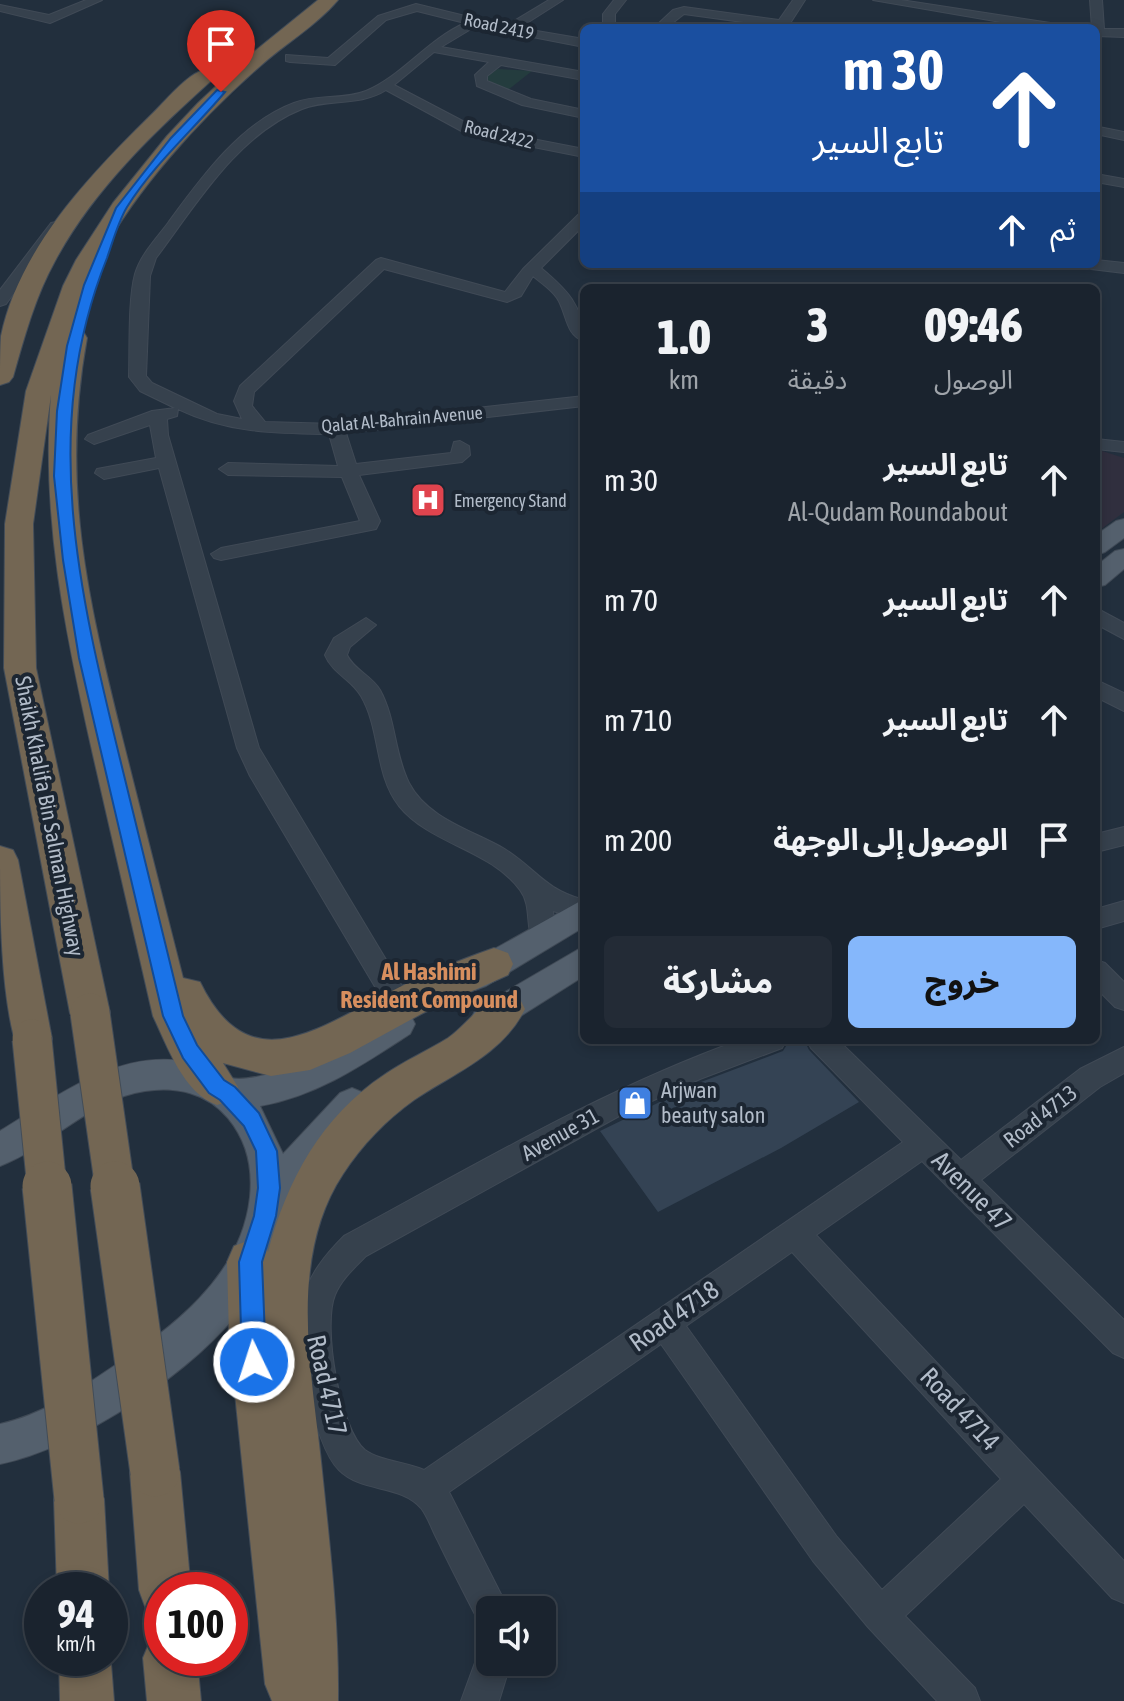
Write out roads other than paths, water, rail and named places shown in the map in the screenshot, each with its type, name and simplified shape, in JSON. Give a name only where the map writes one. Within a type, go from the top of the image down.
[{"type":"highway","name":"Shaikh Khalifa Bin Salman Highway","points":[[163,1572],[155,1472],[90,1013],[20,668],[19,524],[39,391],[87,260],[121,208],[174,140],[252,63],[329,0]]},
{"type":"highway","points":[[0,328],[90,195],[141,136],[223,60]]},
{"type":"highway","points":[[121,208],[90,285],[73,346],[64,411],[61,476],[70,560],[87,658],[173,1016],[190,1051],[222,1090]]},
{"type":"highway","points":[[0,377],[15,329],[43,262]]},
{"type":"highway","points":[[0,860],[32,1039],[79,1499],[82,1572]]},
{"type":"highway","points":[[146,907],[158,919],[197,1020],[223,1046],[262,1057],[307,1053],[397,1000],[494,964]]},
{"type":"highway","points":[[311,1701],[312,1636],[284,1323],[284,1288],[294,1229],[318,1175],[351,1129],[396,1090],[480,1036],[505,1009]]},
{"type":"highway","points":[[250,1262],[254,1362],[294,1701]]},
{"type":"highway","points":[[86,1676],[87,1701]]},
{"type":"highway","points":[[172,1676],[174,1701]]},
{"type":"main road","points":[[1100,544],[1124,526]]},
{"type":"main road","points":[[1100,576],[1124,557]]},
{"type":"main road","points":[[0,1150],[110,1086],[133,1078],[158,1074],[196,1079],[222,1090],[260,1094],[311,1078],[580,913]]},
{"type":"main road","points":[[265,1216],[299,1161],[350,1106],[384,1081],[580,962]]},
{"type":"main road","points":[[0,1444],[48,1430],[165,1357],[229,1296],[250,1262],[265,1216],[269,1188],[266,1151],[252,1120],[222,1090]]},
{"type":"street","points":[[0,8],[50,19],[96,0]]},
{"type":"street","points":[[508,30],[557,0]]},
{"type":"street","points":[[609,24],[609,14],[620,0]]},
{"type":"street","points":[[783,24],[799,0]]},
{"type":"street","points":[[879,0],[941,4],[1038,24]]},
{"type":"street","points":[[1096,0],[1097,24]]},
{"type":"street","points":[[720,17],[732,4]]},
{"type":"street","name":"Road 2419","points":[[290,58],[331,62],[382,18],[406,8],[429,8],[474,23],[580,42]]},
{"type":"street","points":[[664,24],[682,10],[768,24]]},
{"type":"street","points":[[379,89],[447,34],[474,23]]},
{"type":"street","points":[[1100,32],[1124,33]]},
{"type":"street","points":[[429,48],[580,75]]},
{"type":"street","points":[[499,60],[481,75],[481,83],[527,102],[580,113]]},
{"type":"street","name":"Road 2422","points":[[379,89],[472,131],[580,149]]},
{"type":"street","name":"Qalat Al-Bahrain Avenue","points":[[379,89],[296,106],[243,141],[149,258],[142,276],[137,377],[146,387],[212,419],[260,427],[336,429],[580,401]]},
{"type":"street","points":[[1100,131],[1124,136]]},
{"type":"street","points":[[1100,168],[1124,172]]},
{"type":"street","points":[[1100,179],[1124,183]]},
{"type":"street","points":[[0,301],[68,212],[90,195]]},
{"type":"street","points":[[260,427],[242,404],[246,390],[381,263],[507,297],[515,293],[533,268],[580,221]]},
{"type":"street","points":[[1100,248],[1124,257]]},
{"type":"street","points":[[1100,265],[1124,268]]},
{"type":"street","points":[[533,268],[543,280],[561,291],[570,318],[580,331]]},
{"type":"street","points":[[94,439],[186,408]]},
{"type":"street","points":[[158,415],[158,428],[248,748],[258,770],[397,1000]]},
{"type":"street","points":[[221,554],[268,534],[369,525],[336,429]]},
{"type":"street","points":[[1100,444],[1124,447]]},
{"type":"street","points":[[228,469],[349,472],[456,458],[461,455],[460,446]]},
{"type":"street","points":[[104,473],[167,461]]},
{"type":"street","points":[[1100,617],[1124,632]]},
{"type":"street","points":[[366,625],[341,643],[336,655],[342,667],[370,691],[405,798],[426,817],[505,861],[532,887],[553,901],[580,910]]},
{"type":"street","points":[[1100,690],[1124,703]]},
{"type":"street","points":[[1100,842],[1124,836]]},
{"type":"street","points":[[532,887],[542,909],[542,935]]},
{"type":"street","points":[[1100,918],[1124,911]]},
{"type":"street","points":[[1100,975],[1124,999]]},
{"type":"street","name":"Avenue 31","points":[[355,1246],[637,1093],[762,1044]]},
{"type":"street","name":"Avenue 47","points":[[824,1044],[1124,1342]]},
{"type":"street","name":"Road 4713","points":[[959,1179],[1090,1078],[1124,1059]]},
{"type":"street","name":"Road 4718","points":[[425,1489],[923,1144]]},
{"type":"street","name":"Road 4714","points":[[794,1233],[1124,1586]]},
{"type":"street","name":"Road 4717","points":[[355,1246],[330,1272],[321,1288],[313,1323],[335,1433],[351,1460],[364,1469],[404,1476],[425,1489]]},
{"type":"street","points":[[665,1323],[825,1549],[880,1615],[962,1701]]},
{"type":"street","points":[[880,1615],[1026,1479]]},
{"type":"street","points":[[425,1489],[448,1524],[484,1596]]},
{"type":"street","points":[[479,1701],[490,1676]]},
{"type":"place","name":"Emergency Stand","points":[[428,500]]},
{"type":"place","name":"Arjwan beauty salon","points":[[635,1103]]},
{"type":"district","name":"Al Hashimi Resident Compound","points":[[429,985]]}]
